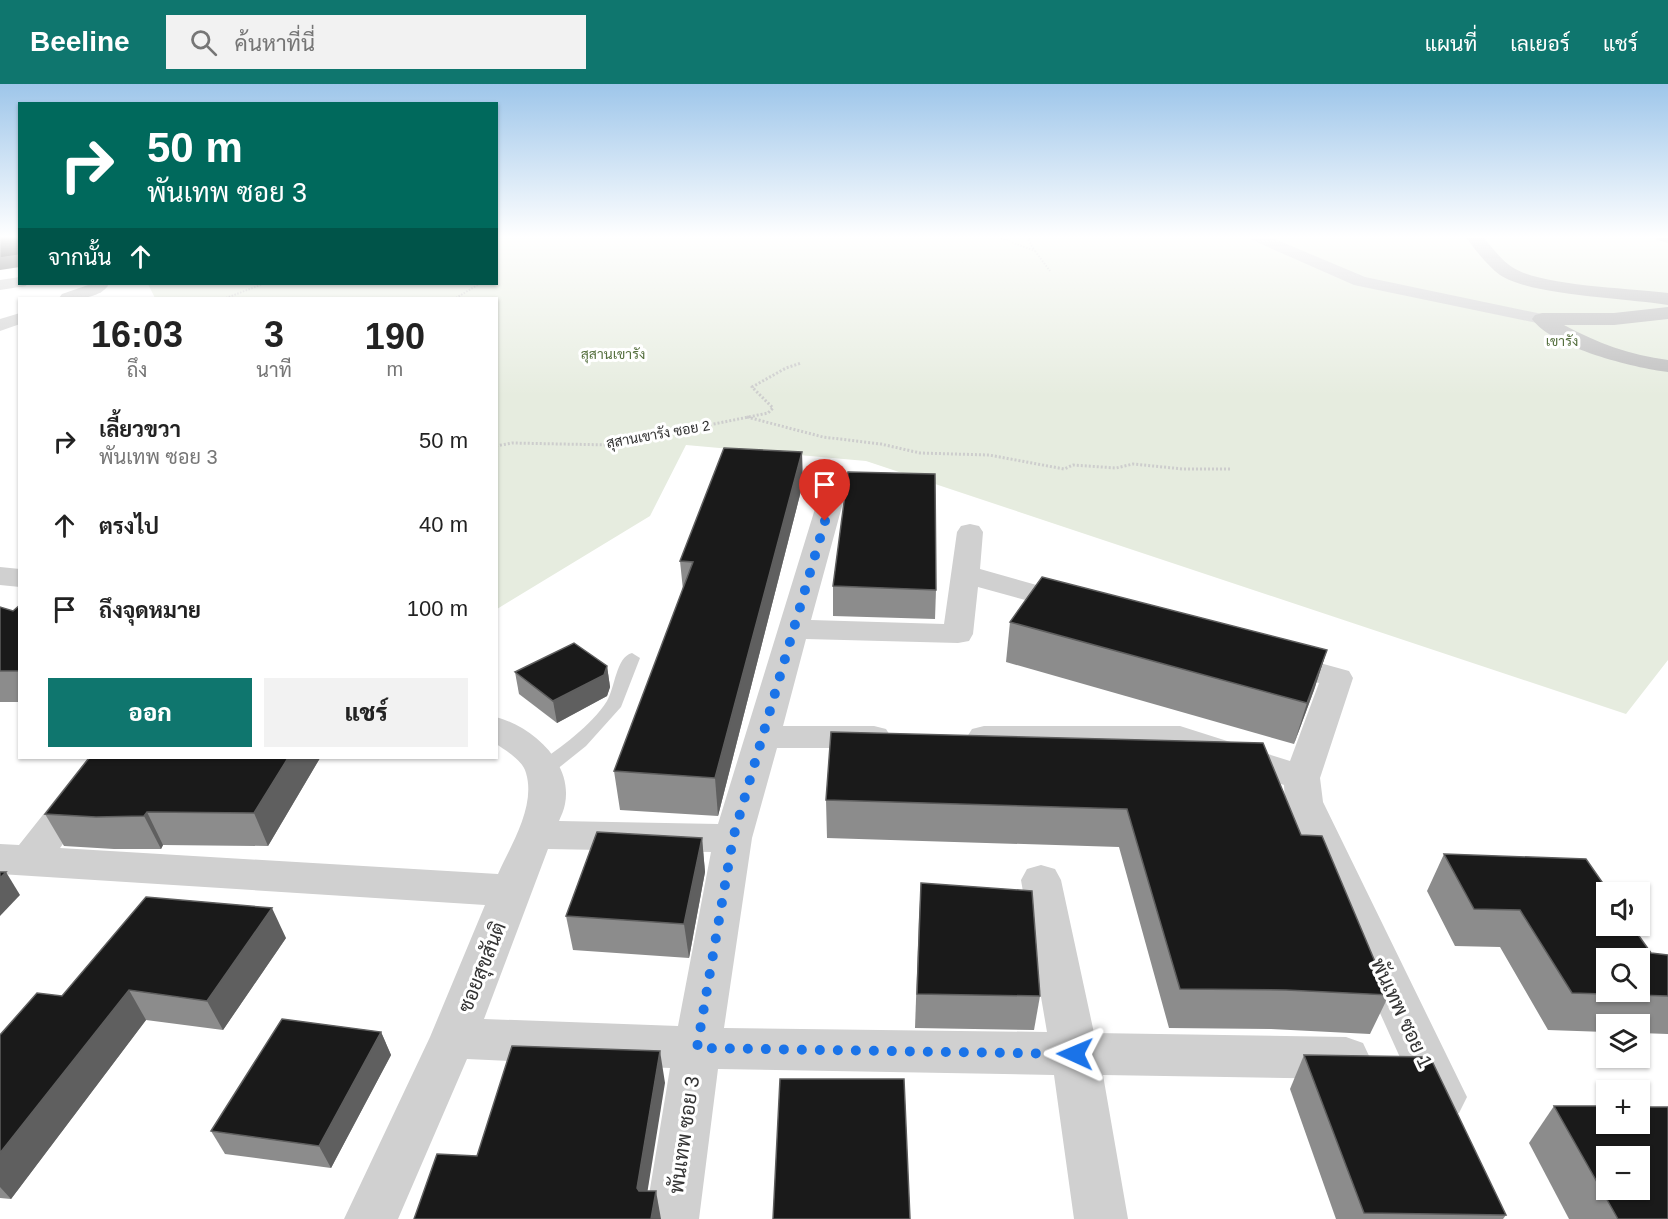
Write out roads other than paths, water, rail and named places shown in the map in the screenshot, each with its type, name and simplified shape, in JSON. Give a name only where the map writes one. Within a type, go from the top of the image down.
[{"type":"street","points":[[72,297],[98,290]]},
{"type":"street","points":[[1403,290],[1542,319],[1614,319],[1668,314]]},
{"type":"street","points":[[1598,290],[1668,299]]},
{"type":"street","points":[[0,325],[18,319]]},
{"type":"street","points":[[1542,319],[1585,346],[1646,363],[1668,366]]},
{"type":"street","name":"พันเทพ ซอย 3","points":[[672,1219],[697,1048],[733,838],[831,499]]},
{"type":"street","points":[[793,629],[958,634],[970,532]]},
{"type":"street","points":[[965,574],[1100,612]]},
{"type":"street","points":[[0,576],[18,578]]},
{"type":"street","points":[[954,737],[1180,737],[1302,778],[1336,678],[1246,653]]},
{"type":"street","points":[[498,729],[523,745],[544,769]]},
{"type":"street","points":[[764,737],[906,737]]},
{"type":"street","points":[[15,860],[106,759]]},
{"type":"street","name":"ซอยสุขสันติ","points":[[371,1219],[453,1038],[536,834],[547,803],[544,769]]},
{"type":"street","name":"พันเทพ ซอย 1","points":[[1302,778],[1304,802],[1460,1134]]},
{"type":"street","points":[[536,834],[733,838]]},
{"type":"street","points":[[15,860],[513,891]]},
{"type":"street","points":[[1041,880],[1075,1054],[1101,1219]]},
{"type":"street","points":[[453,1038],[697,1048],[1424,1059]]},
{"type":"lane","points":[[544,769],[580,742],[615,703],[632,658]]},
{"type":"park label","name":"เขารัง","points":[[1562,341]]},
{"type":"park label","name":"สุสานเขารัง","points":[[613,354]]}]
